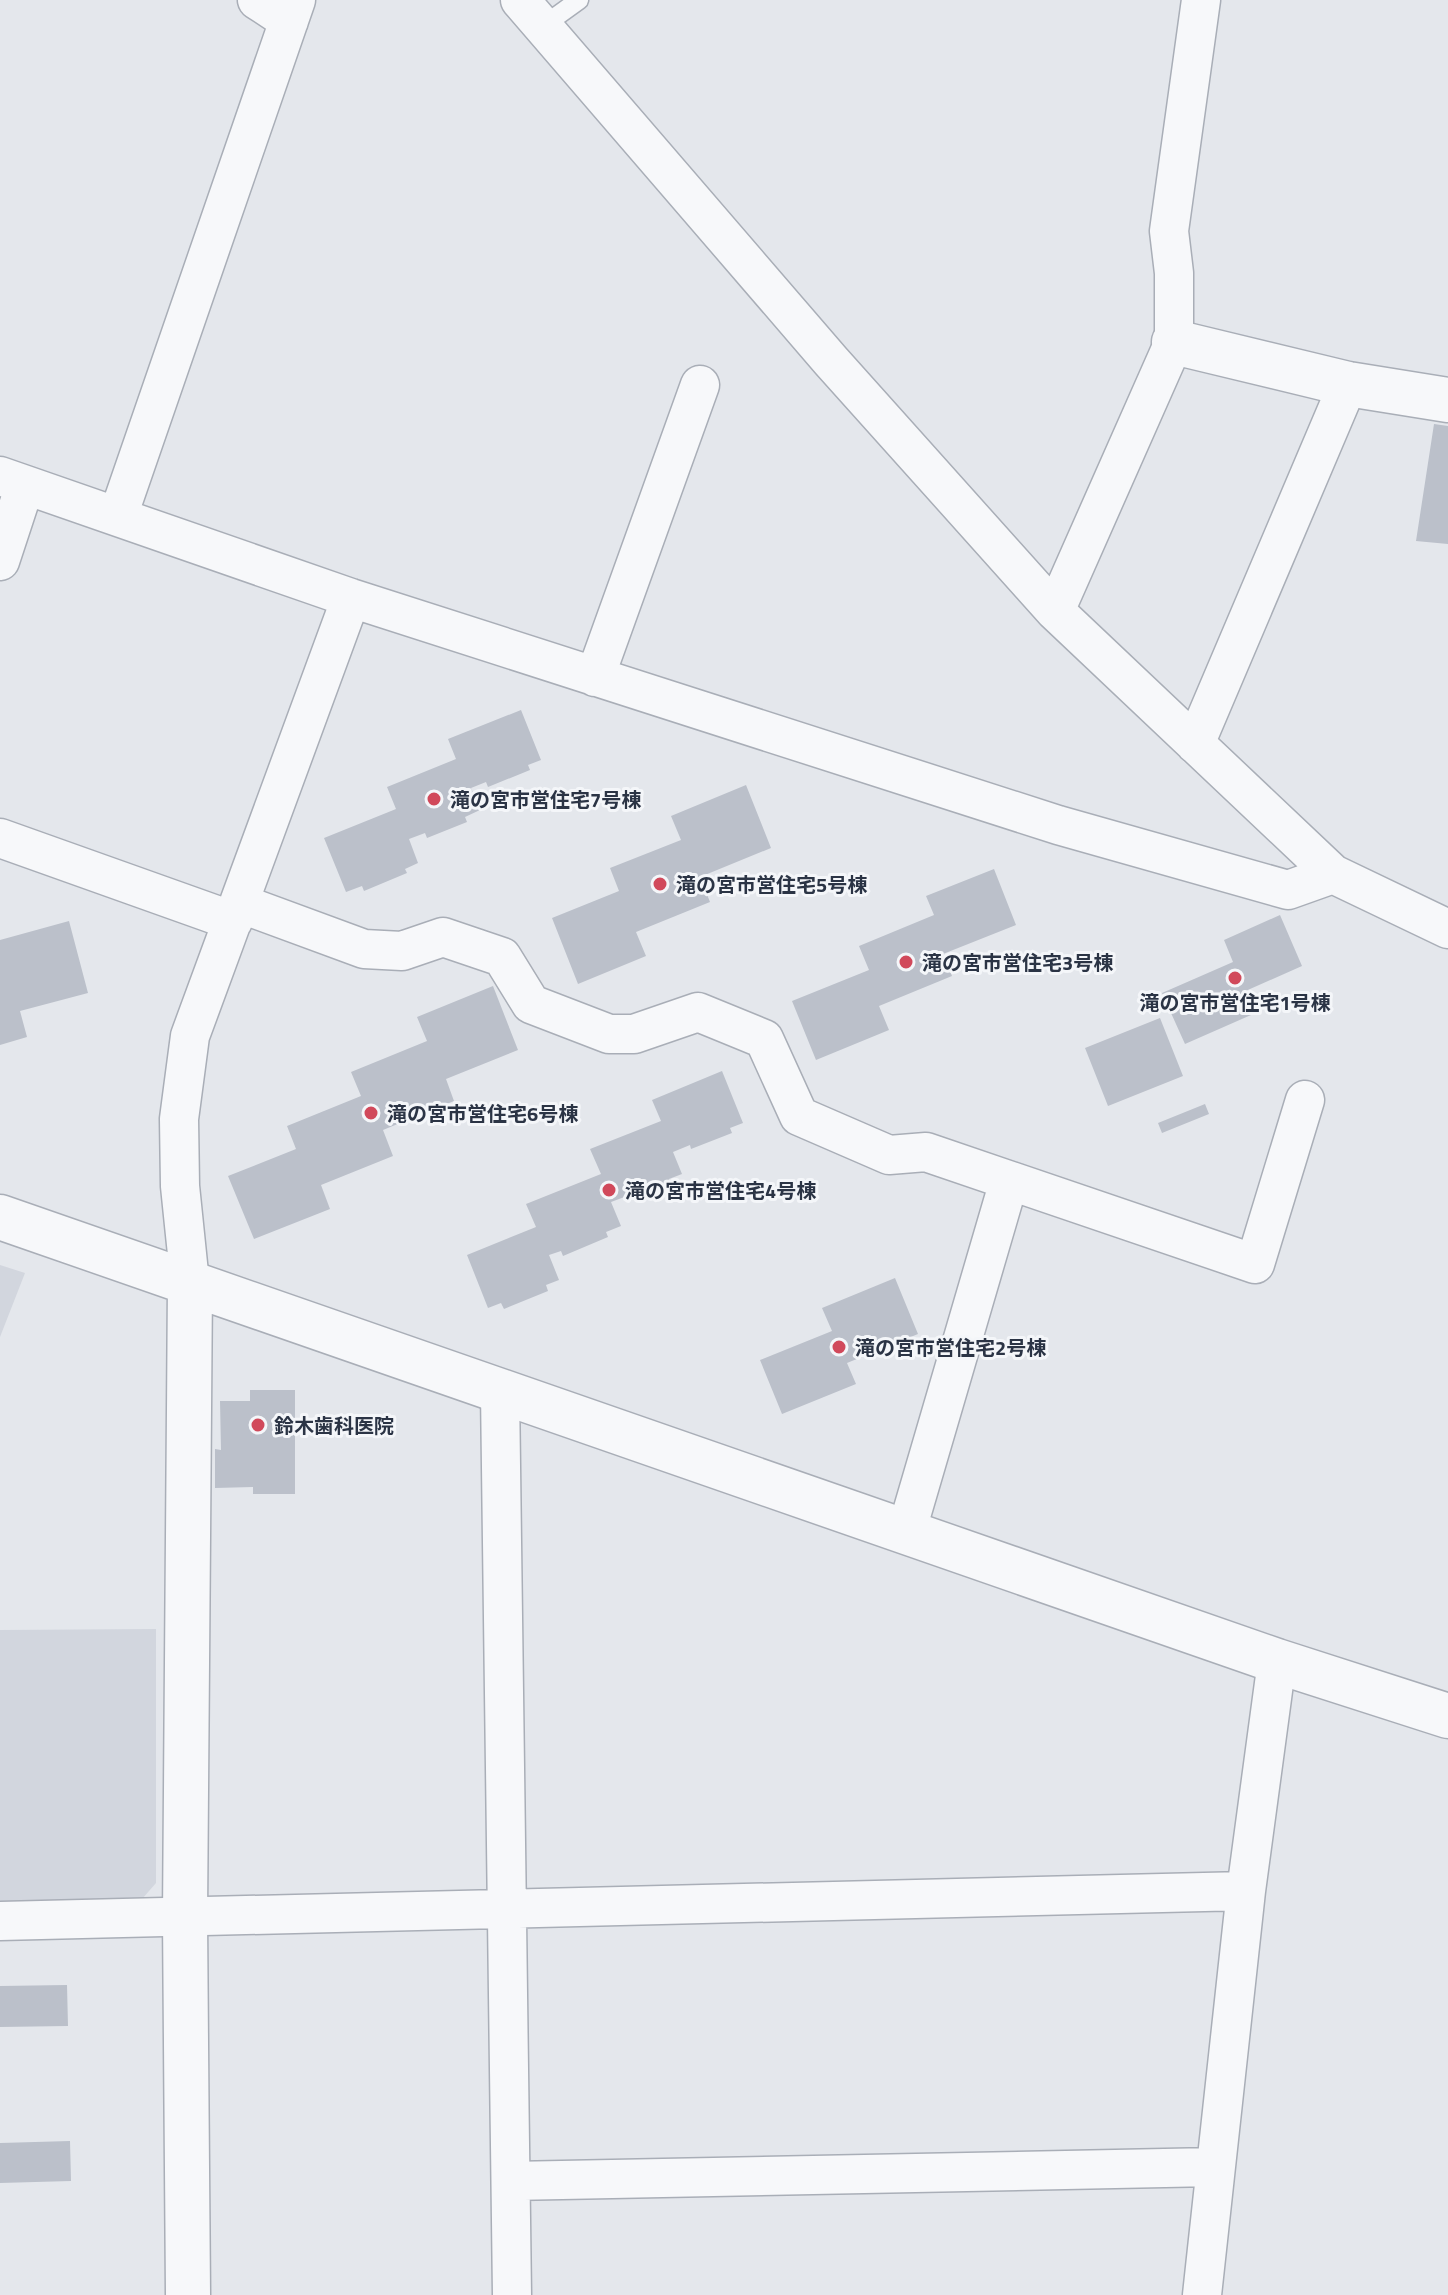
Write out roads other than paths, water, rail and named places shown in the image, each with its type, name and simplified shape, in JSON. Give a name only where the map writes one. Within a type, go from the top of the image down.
[{"type":"street","points":[[118,516],[293,10],[257,0]]},
{"type":"street","points":[[1055,611],[1174,342],[1174,273],[1169,231],[1201,0]]},
{"type":"street","points":[[532,13],[831,361],[1055,611],[1333,874],[1448,929]]},
{"type":"street","points":[[1174,342],[1348,384],[1448,400]]},
{"type":"street","points":[[1195,744],[1348,384]]},
{"type":"street","points":[[595,677],[700,385]]},
{"type":"street","points":[[0,561],[13,480],[351,598],[1058,825],[1288,890],[1333,874]]},
{"type":"street","points":[[188,2295],[185,1917],[190,1283],[180,1186],[179,1119],[183,1075],[190,1036],[351,598]]},
{"type":"street","points":[[0,838],[364,949],[402,951],[443,937],[502,957],[531,1004],[609,1034],[634,1034],[698,1012],[764,1039],[799,1116],[889,1155],[926,1152],[1255,1264],[1305,1100]]},
{"type":"street","points":[[906,1533],[1009,1181]]},
{"type":"street","points":[[0,1217],[1277,1661],[1448,1716]]},
{"type":"street","points":[[500,1391],[512,2295]]},
{"type":"street","points":[[1202,2295],[1246,1891],[1277,1661]]},
{"type":"street","points":[[0,1921],[1246,1891]]},
{"type":"street","points":[[511,2181],[1214,2167]]},
{"type":"lane","points":[[532,13],[579,0]]},
{"type":"place","name":"滝の宮市営住宅7号棟","points":[[434,799]]},
{"type":"place","name":"滝の宮市営住宅5号棟","points":[[660,884]]},
{"type":"place","name":"滝の宮市営住宅3号棟","points":[[906,962]]},
{"type":"place","name":"滝の宮市営住宅1号棟","points":[[1235,978]]},
{"type":"place","name":"滝の宮市営住宅6号棟","points":[[371,1113]]},
{"type":"place","name":"滝の宮市営住宅4号棟","points":[[609,1190]]},
{"type":"place","name":"滝の宮市営住宅2号棟","points":[[839,1347]]},
{"type":"place","name":"鈴木歯科医院","points":[[258,1425]]}]
